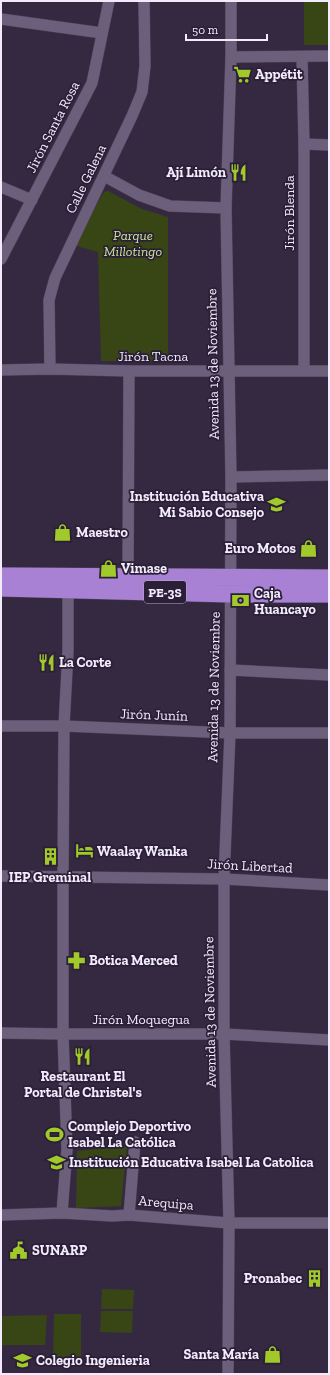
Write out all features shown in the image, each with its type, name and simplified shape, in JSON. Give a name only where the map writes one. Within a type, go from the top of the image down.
[{"type":"highway","name":"PE-3S","points":[[1,576],[68,583],[230,585],[329,578]]},
{"type":"highway","name":"PE-3S","points":[[1,588],[128,577],[329,594]]},
{"type":"street","name":"Jirón Santa Rosa","points":[[1,259],[92,83],[109,1]]},
{"type":"street","name":"Calle Galena","points":[[50,369],[50,292],[55,278],[142,92],[145,66],[144,1]]},
{"type":"street","name":"Avenida 13 de Noviembre","points":[[228,1374],[229,1223],[224,1034],[224,879],[230,733],[231,477],[226,208],[231,57],[231,1]]},
{"type":"street","points":[[1,18],[102,32]]},
{"type":"street","points":[[231,57],[329,56]]},
{"type":"street","name":"Jirón Blenda","points":[[302,57],[304,144],[304,370]]},
{"type":"street","points":[[304,144],[329,145]]},
{"type":"street","points":[[104,176],[139,195],[170,206],[226,208]]},
{"type":"street","points":[[1,187],[32,200]]},
{"type":"street","name":"Jirón Tacna","points":[[1,370],[329,371]]},
{"type":"street","points":[[128,577],[129,371]]},
{"type":"street","points":[[231,477],[329,475]]},
{"type":"street","points":[[62,1213],[67,1149],[63,1034],[63,877],[64,726],[68,651],[68,583]]},
{"type":"street","points":[[230,670],[329,675]]},
{"type":"street","name":"Jirón Junín","points":[[1,726],[64,726],[230,733],[329,733]]},
{"type":"street","name":"Jirón Libertad","points":[[1,876],[224,879],[329,885]]},
{"type":"street","name":"Jirón Moquegua","points":[[1,1033],[224,1034],[329,1040]]},
{"type":"street","points":[[129,1215],[135,1142]]},
{"type":"street","name":"Arequipa","points":[[1,1215],[62,1213],[112,1216],[129,1215],[229,1223],[329,1223]]},
{"type":"green space","points":[[304,1],[329,1],[329,45],[304,45]]},
{"type":"green space","name":"Parque Millotingo","points":[[108,191],[142,209],[168,217],[168,361],[101,361],[98,252],[73,245],[104,192]]},
{"type":"green space","points":[[127,1146],[121,1206],[76,1208],[77,1151]]},
{"type":"green space","points":[[102,1289],[134,1290],[133,1309],[101,1309]]},
{"type":"green space","points":[[101,1311],[133,1311],[132,1333],[100,1332]]},
{"type":"green space","points":[[54,1314],[81,1314],[81,1360],[53,1359]]},
{"type":"green space","points":[[47,1315],[45,1345],[1,1345],[1,1316]]},
{"type":"place","name":"Appétit","points":[[242,74]]},
{"type":"place","name":"Ají Limón","points":[[239,172]]},
{"type":"place","name":"Institución Educativa Mi Sabio Consejo","points":[[277,504]]},
{"type":"place","name":"Maestro","points":[[63,532]]},
{"type":"place","name":"Euro Motos","points":[[309,548]]},
{"type":"place","name":"Vimase","points":[[108,568]]},
{"type":"place","name":"Caja Huancayo","points":[[241,601]]},
{"type":"place","name":"La Corte","points":[[46,662]]},
{"type":"place","name":"Waalay Wanka","points":[[84,851]]},
{"type":"place","name":"IEP Greminal","points":[[50,857]]},
{"type":"place","name":"Botica Merced","points":[[76,960]]},
{"type":"place","name":"Restaurant El Portal de Christel's","points":[[83,1056]]},
{"type":"place","name":"Complejo Deportivo Isabel La Católica","points":[[55,1134]]},
{"type":"place","name":"Institución Educativa Isabel La Catolica","points":[[56,1162]]},
{"type":"place","name":"SUNARP","points":[[19,1250]]},
{"type":"place","name":"Pronabec","points":[[315,1278]]},
{"type":"place","name":"Santa María","points":[[272,1354]]},
{"type":"place","name":"Colegio Ingenieria","points":[[23,1360]]}]
